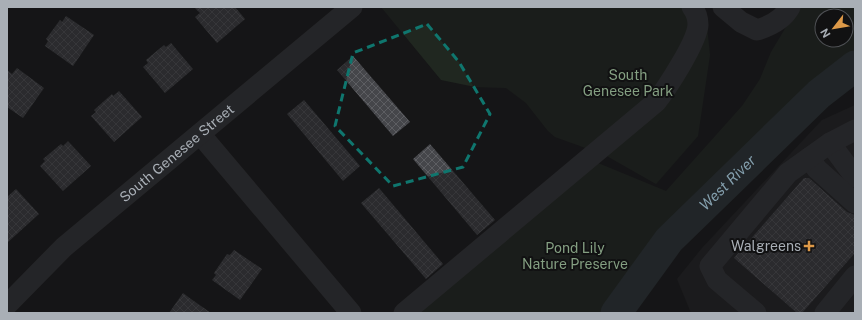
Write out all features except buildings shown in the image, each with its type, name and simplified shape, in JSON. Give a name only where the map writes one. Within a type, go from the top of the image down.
[{"type":"street","name":"South Genesee Street","points":[[7,305],[64,247],[352,7]]},
{"type":"street","points":[[404,313],[656,102],[666,88],[694,40],[698,25],[696,13],[692,7]]},
{"type":"street","points":[[723,7],[741,22],[757,30],[772,25],[788,11],[790,7]]},
{"type":"street","points":[[756,313],[718,280],[710,266],[788,173],[830,143],[855,130]]},
{"type":"street","points":[[200,134],[351,313]]},
{"type":"street","points":[[830,143],[855,177]]},
{"type":"street","points":[[810,158],[817,169],[855,203]]},
{"type":"street","points":[[824,313],[855,276]]},
{"type":"highlighted area","points":[[427,24],[459,62],[490,114],[463,167],[393,186],[335,126],[353,53]]},
{"type":"shaded area","points":[[855,105],[855,313],[691,313],[677,279],[702,248],[822,120]]},
{"type":"green space","name":"South Genesee Park","points":[[381,7],[702,7],[706,17],[710,55],[698,136],[656,184],[605,155],[555,137],[548,131],[526,103],[506,88],[475,87],[441,80]]},
{"type":"green space","name":"Pond Lily Nature Preserve","points":[[798,7],[855,7],[855,72],[843,80],[747,171],[712,210],[607,304],[614,313],[414,313],[598,163],[666,191],[742,106],[760,79],[771,52]]},
{"type":"waterway","name":"West River","points":[[616,313],[669,240],[819,94],[855,66]]},
{"type":"place","name":"Walgreens","points":[[809,246]]}]
